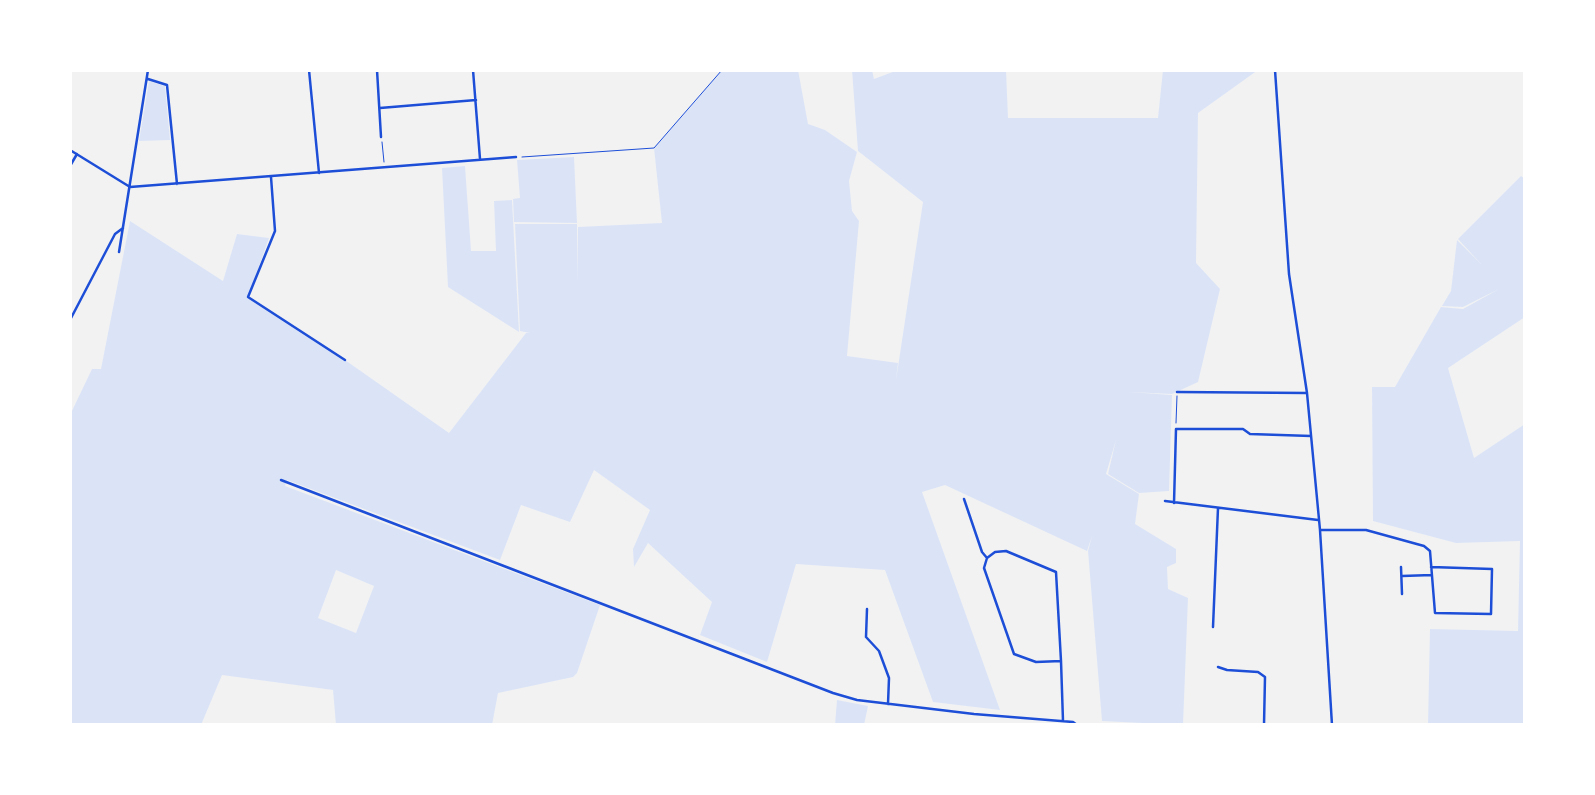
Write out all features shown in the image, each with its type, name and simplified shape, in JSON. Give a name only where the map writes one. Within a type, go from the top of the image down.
[{"type":"street","points":[[118,252],[148,70]]},
{"type":"street","points":[[309,70],[319,173]]},
{"type":"street","points":[[377,70],[382,137]]},
{"type":"street","points":[[473,70],[480,159]]},
{"type":"street","points":[[1275,70],[1289,274],[1307,393],[1320,530],[1332,725]]},
{"type":"street","points":[[146,79],[167,85],[177,184]]},
{"type":"street","points":[[380,108],[476,100]]},
{"type":"street","points":[[70,150],[130,187],[516,157]]},
{"type":"street","points":[[70,166],[77,154]]},
{"type":"street","points":[[271,177],[275,231],[248,297],[345,360]]},
{"type":"street","points":[[70,320],[115,234],[122,228]]},
{"type":"street","points":[[1177,392],[1307,393]]},
{"type":"street","points":[[1174,503],[1176,429],[1244,429],[1250,434],[1311,436]]},
{"type":"street","points":[[281,480],[834,694],[888,704],[1073,722],[1077,725]]},
{"type":"street","points":[[964,499],[982,552],[987,558]]},
{"type":"street","points":[[1165,501],[1319,520]]},
{"type":"street","points":[[1213,627],[1219,508]]},
{"type":"street","points":[[1320,530],[1366,530],[1424,547],[1430,551],[1435,612],[1491,614],[1492,569],[1432,567]]},
{"type":"street","points":[[1061,661],[1036,662],[1014,654],[984,568],[987,558],[995,552],[1006,551],[1056,572],[1061,661],[1063,721]]},
{"type":"street","points":[[1401,567],[1402,594]]},
{"type":"street","points":[[1402,576],[1432,575]]},
{"type":"street","points":[[867,609],[866,637],[879,651],[889,678],[888,704]]},
{"type":"street","points":[[1218,667],[1258,672],[1265,677],[1264,725]]},
{"type":"street","points":[[1043,725],[1044,720]]},
{"type":"street","points":[[1110,725],[1128,725]]},
{"type":"path","points":[[516,157],[654,148],[722,70]]},
{"type":"path","points":[[382,137],[385,167]]},
{"type":"path","points":[[1176,429],[1177,392]]},
{"type":"shaded area","points":[[722,70],[798,70],[808,124],[825,130],[857,152],[849,181],[852,211],[859,221],[847,356],[898,363],[896,380],[923,202],[858,151],[852,70],[872,70],[874,79],[898,70],[1006,70],[1008,118],[1158,118],[1163,70],[1258,70],[1198,113],[1196,263],[1220,289],[1198,382],[1172,394],[1129,392],[1172,395],[1169,491],[1139,493],[1108,474],[1116,440],[1106,474],[1139,494],[1135,524],[1176,549],[1176,563],[1167,567],[1168,589],[1188,598],[1183,725],[1102,721],[1088,551],[1092,536],[1087,551],[945,485],[922,492],[1000,710],[933,702],[885,570],[796,564],[767,662],[700,635],[712,602],[648,543],[634,567],[633,549],[650,510],[594,470],[570,522],[521,505],[500,560],[287,480],[285,486],[600,605],[577,673],[573,677],[498,693],[492,725],[336,725],[333,690],[222,675],[201,725],[70,725],[70,415],[92,369],[101,369],[130,221],[223,281],[237,234],[269,238],[248,297],[345,360],[449,433],[526,333],[530,333],[520,331],[515,224],[577,224],[577,282],[578,227],[662,223],[654,148]],"holes":[[[336,570],[374,586],[356,633],[318,618]]]},
{"type":"shaded area","points":[[149,81],[165,86],[170,140],[139,141]]},
{"type":"shaded area","points":[[574,157],[577,223],[514,222],[513,199],[520,198],[517,160]]},
{"type":"shaded area","points":[[465,166],[471,251],[496,251],[494,201],[512,200],[519,332],[448,287],[442,168]]},
{"type":"shaded area","points":[[1521,176],[1525,179],[1525,317],[1448,368],[1474,458],[1525,424],[1525,725],[1428,725],[1430,629],[1518,631],[1520,541],[1456,543],[1373,521],[1372,387],[1395,387],[1441,307],[1463,309],[1499,289],[1463,307],[1442,306],[1451,291],[1457,240],[1482,265],[1458,239]]},
{"type":"shaded area","points":[[837,700],[868,706],[864,725],[835,725]]}]
